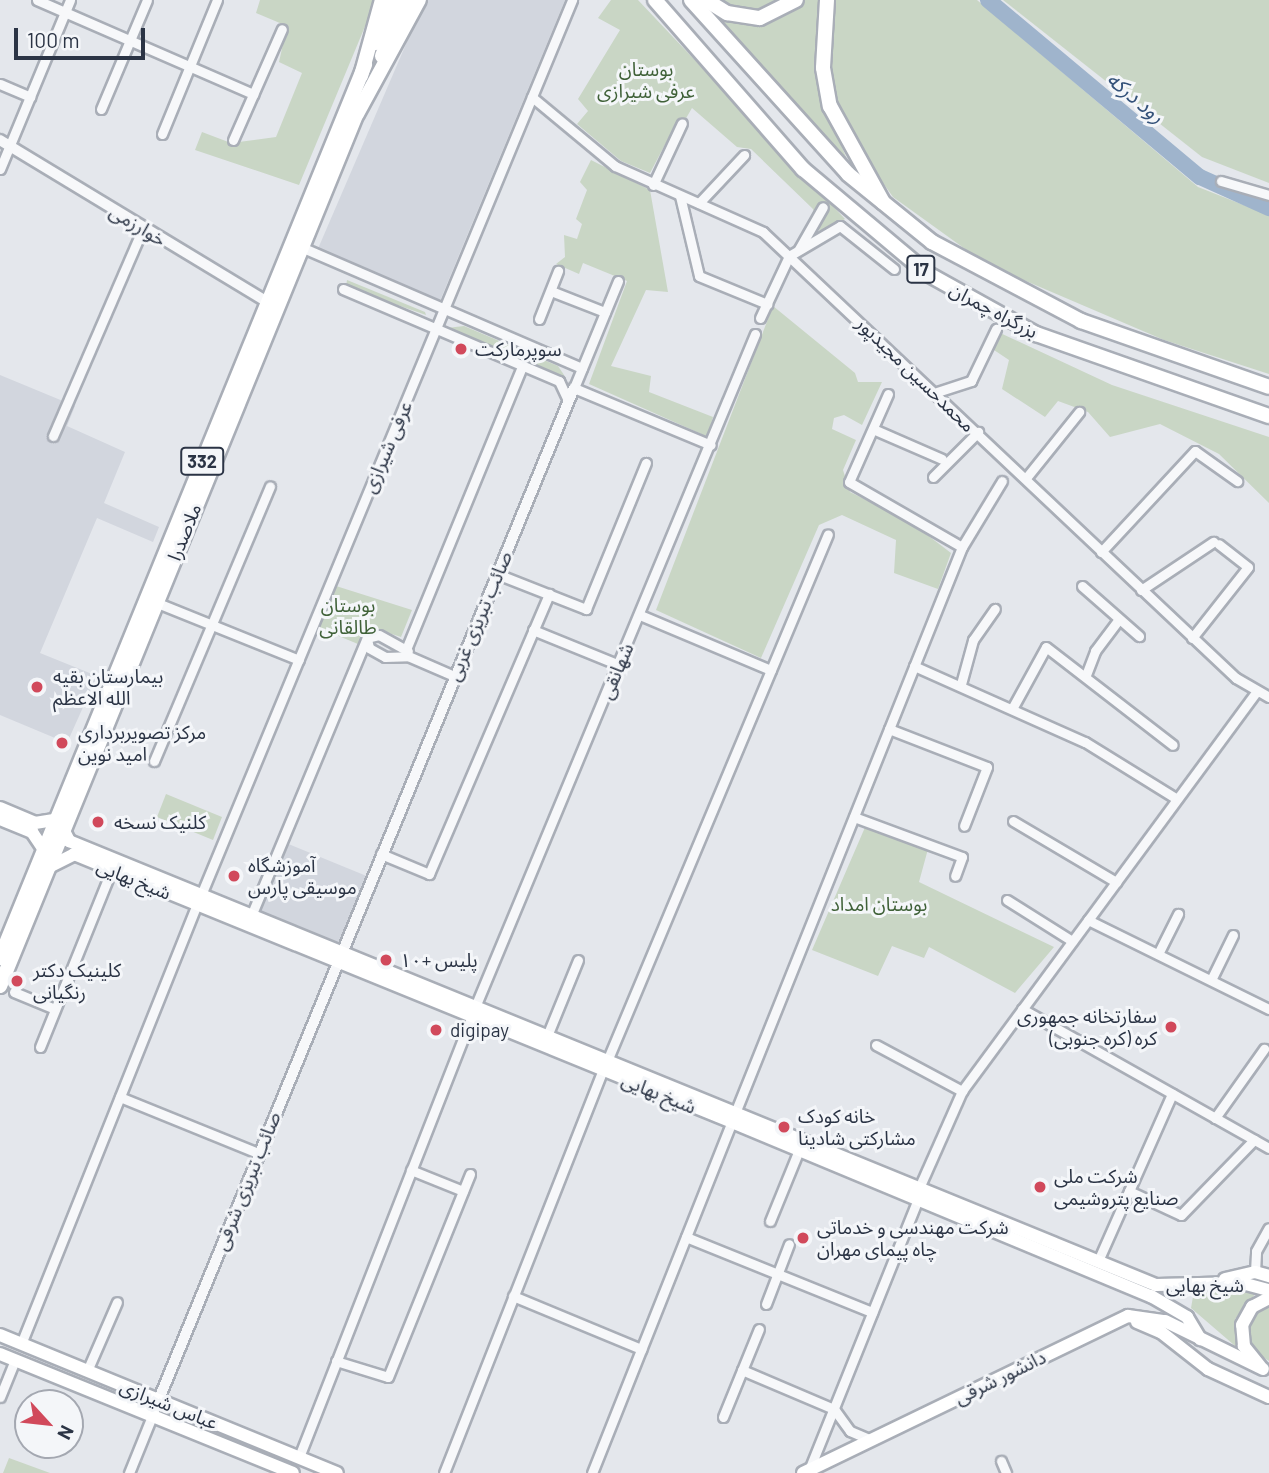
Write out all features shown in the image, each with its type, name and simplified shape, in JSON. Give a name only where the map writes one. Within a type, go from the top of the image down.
[{"type":"main road","points":[[361,76],[382,0]]},
{"type":"main road","name":"332","points":[[384,37],[393,0]]},
{"type":"main road","name":"332","points":[[384,37],[405,0]]},
{"type":"main road","points":[[356,114],[419,0]]},
{"type":"main road","name":"بزرگراه چمران","points":[[655,0],[803,169],[928,274],[1036,334],[1269,416]]},
{"type":"main road","name":"بزرگراه چمران","points":[[691,0],[848,174],[885,206],[1017,292],[1269,387]]},
{"type":"main road","points":[[706,0],[727,13],[760,18],[796,0]]},
{"type":"main road","points":[[827,0],[823,68],[830,106],[885,206]]},
{"type":"main road","name":"ملاصدرا","points":[[7,989],[57,827],[267,302],[361,76],[384,37]]},
{"type":"main road","name":"ملاصدرا","points":[[0,958],[40,842],[57,827],[155,602],[356,114],[384,37]]},
{"type":"main road","name":"شیخ بهایی","points":[[0,808],[57,827],[151,880],[918,1194],[1151,1296],[1187,1317],[1200,1339],[1266,1371]]},
{"type":"main road","points":[[0,819],[40,842]]},
{"type":"main road","points":[[44,872],[62,856],[57,827]]},
{"type":"main road","name":"شیخ بهایی","points":[[62,856],[74,854],[151,880]]},
{"type":"main road","name":"شیخ بهایی","points":[[199,900],[251,916],[338,957]]},
{"type":"main road","name":"شیخ بهایی","points":[[473,1012],[547,1036],[605,1065]]},
{"type":"main road","name":"شیخ بهایی","points":[[734,1118],[799,1150],[862,1171]]},
{"type":"main road","name":"شیخ بهایی","points":[[918,1194],[1164,1287],[1215,1283],[1269,1290]]},
{"type":"main road","points":[[1215,1283],[1255,1272],[1269,1276]]},
{"type":"main road","points":[[1266,1371],[1244,1346],[1242,1325],[1252,1307],[1269,1298]]},
{"type":"main road","name":"دانشور شرقی","points":[[806,1471],[1128,1316],[1156,1318],[1200,1339]]},
{"type":"main road","points":[[1052,1352],[1107,1329],[1147,1324],[1208,1369],[1269,1397]]},
{"type":"main road","name":"عباس شیرازی","points":[[0,1335],[337,1473]]},
{"type":"main road","name":"عباس شیرازی","points":[[0,1354],[293,1473]]},
{"type":"street","points":[[37,0],[253,94]]},
{"type":"street","points":[[0,169],[4,147],[30,97],[70,0]]},
{"type":"street","points":[[101,109],[147,0]]},
{"type":"street","points":[[162,134],[217,0]]},
{"type":"street","name":"عرفی شیرازی","points":[[22,1344],[199,900],[572,0]]},
{"type":"street","points":[[233,140],[282,29]]},
{"type":"street","points":[[0,84],[30,97]]},
{"type":"street","name":"محمدحسین مجیدپور","points":[[532,97],[597,155],[653,185],[750,223],[937,391],[1192,638],[1257,691],[1269,697]]},
{"type":"street","points":[[653,185],[682,123]]},
{"type":"street","name":"خوارزمی","points":[[0,139],[4,147],[267,302]]},
{"type":"street","points":[[699,203],[744,155]]},
{"type":"street","points":[[1222,181],[1269,195]]},
{"type":"street","points":[[680,196],[699,276],[766,304]]},
{"type":"street","points":[[799,249],[823,207]]},
{"type":"street","points":[[760,318],[789,256],[840,226],[894,269]]},
{"type":"street","points":[[53,436],[143,228]]},
{"type":"street","points":[[301,247],[582,368]]},
{"type":"street","points":[[539,319],[558,271]]},
{"type":"street","name":"صائب تبریزی غربی","points":[[338,957],[618,281]]},
{"type":"street","points":[[343,289],[564,384],[568,402]]},
{"type":"street","points":[[551,291],[605,312]]},
{"type":"street","points":[[937,391],[971,381],[996,329]]},
{"type":"street","name":"شهانقی","points":[[299,1457],[473,1012],[755,334]]},
{"type":"street","points":[[407,651],[522,366]]},
{"type":"street","points":[[574,388],[711,445]]},
{"type":"street","points":[[888,394],[849,482],[962,547]]},
{"type":"street","points":[[1026,478],[1079,412]]},
{"type":"street","points":[[873,429],[942,458]]},
{"type":"street","points":[[933,478],[978,432]]},
{"type":"street","points":[[1101,552],[1195,451],[1237,481]]},
{"type":"street","points":[[497,574],[586,609],[646,463]]},
{"type":"street","points":[[592,1473],[962,547],[1002,481]]},
{"type":"street","points":[[154,761],[270,488]]},
{"type":"street","points":[[444,1473],[605,1065],[828,534]]},
{"type":"street","points":[[1141,590],[1216,543],[1248,568],[1192,638]]},
{"type":"street","points":[[1082,586],[1139,636]]},
{"type":"street","points":[[381,854],[429,874],[549,594]]},
{"type":"street","points":[[155,602],[299,660]]},
{"type":"street","points":[[961,684],[972,640],[995,609]]},
{"type":"street","points":[[639,615],[771,670]]},
{"type":"street","points":[[1086,675],[1095,651],[1119,620]]},
{"type":"street","points":[[533,630],[619,665]]},
{"type":"street","points":[[251,916],[367,638],[374,634],[454,676]]},
{"type":"street","points":[[367,638],[369,648],[385,657],[407,651]]},
{"type":"street","points":[[1013,707],[1046,648],[1086,675],[1173,745]]},
{"type":"street","points":[[914,666],[1013,707],[1177,799]]},
{"type":"street","points":[[806,1471],[834,1409],[918,1194],[962,1091],[1257,691]]},
{"type":"street","points":[[889,729],[987,767],[964,826]]},
{"type":"street","points":[[854,817],[962,857],[955,876]]},
{"type":"street","points":[[1013,821],[1116,881]]},
{"type":"street","points":[[40,1047],[112,869]]},
{"type":"street","points":[[1007,900],[1073,941]]},
{"type":"street","points":[[1158,954],[1178,914]]},
{"type":"street","points":[[1088,920],[1269,1009]]},
{"type":"street","points":[[1211,980],[1233,935]]},
{"type":"street","name":"صائب تبریزی شرقی","points":[[158,1400],[338,957]]},
{"type":"street","points":[[547,1036],[578,960]]},
{"type":"street","points":[[7,989],[55,1009]]},
{"type":"street","points":[[1022,1009],[1269,1148]]},
{"type":"street","points":[[876,1045],[962,1091]]},
{"type":"street","points":[[1215,1118],[1264,1049]]},
{"type":"street","points":[[1098,1261],[1172,1094]]},
{"type":"street","points":[[120,1097],[258,1153]]},
{"type":"street","points":[[1129,1191],[1181,1214],[1254,1140]]},
{"type":"street","points":[[770,1221],[799,1150]]},
{"type":"street","points":[[411,1170],[463,1191]]},
{"type":"street","points":[[336,1361],[388,1377],[470,1174]]},
{"type":"street","points":[[1255,1272],[1256,1251],[1269,1228]]},
{"type":"street","points":[[686,1237],[872,1312]]},
{"type":"street","points":[[766,1304],[789,1244]]},
{"type":"street","points":[[513,1297],[641,1349]]},
{"type":"street","points":[[87,1371],[117,1302]]},
{"type":"street","points":[[723,1417],[759,1329]]},
{"type":"street","points":[[0,1396],[15,1360]]},
{"type":"street","points":[[742,1370],[834,1409],[850,1430],[871,1440]]},
{"type":"street","points":[[129,1473],[158,1400]]},
{"type":"street","points":[[1001,1461],[1006,1473]]},
{"type":"shaded area","points":[[425,0],[565,0],[439,303],[317,251]]},
{"type":"shaded area","points":[[0,375],[75,406],[67,426],[125,452],[104,503],[159,527],[153,542],[97,518],[40,653],[97,676],[67,743],[0,715]]},
{"type":"shaded area","points":[[286,843],[369,877],[339,950],[258,916]]},
{"type":"green space","points":[[260,0],[376,0],[299,185],[195,150],[202,132],[231,143],[276,137],[302,73],[279,62],[287,26],[256,13]]},
{"type":"green space","name":"بوستان عرفی شیرازی","points":[[611,0],[638,0],[845,219],[820,232],[813,209],[751,149],[737,147],[692,108],[685,120],[679,118],[650,173],[621,161],[577,124],[588,111],[578,99],[620,30],[598,18]]},
{"type":"green space","points":[[712,0],[789,0],[749,14]]},
{"type":"green space","points":[[803,0],[819,0],[817,88],[849,164],[716,14],[762,22]]},
{"type":"green space","points":[[833,0],[977,0],[1198,187],[1269,215],[1269,374],[1164,340],[986,264],[893,197],[844,128],[830,72]]},
{"type":"green space","points":[[1003,0],[1269,0],[1269,183],[1202,157]]},
{"type":"green space","points":[[591,160],[650,190],[668,292],[646,290],[611,366],[651,376],[649,392],[713,417],[708,437],[589,384],[627,281],[583,263],[579,274],[556,264],[565,257],[564,235],[577,239],[582,224],[576,219],[587,190],[580,182]]},
{"type":"green space","points":[[347,280],[425,312],[426,315],[346,287]]},
{"type":"green space","points":[[773,306],[855,373],[858,382],[882,382],[862,425],[844,415],[834,418],[832,429],[856,440],[843,470],[850,492],[909,521],[951,553],[938,589],[894,573],[896,540],[842,515],[819,525],[761,658],[656,610]]},
{"type":"green space","points":[[464,326],[558,366],[566,378],[447,328]]},
{"type":"green space","points":[[998,332],[1112,385],[1269,437],[1269,503],[1219,454],[1160,424],[1110,437],[1088,412],[1058,401],[1045,417],[1002,389],[1009,360],[991,348]]},
{"type":"green space","name":"بوستان طالقانی","points":[[336,586],[412,610],[401,637],[367,626],[358,644],[319,628]]},
{"type":"green space","points":[[166,794],[222,817],[213,840],[157,817]]},
{"type":"green space","name":"بوستان امداد","points":[[866,825],[928,849],[919,882],[1054,947],[1015,993],[929,947],[924,958],[892,946],[878,976],[812,950]]},
{"type":"green space","points":[[1194,1291],[1256,1293],[1235,1319],[1241,1351],[1191,1308]]},
{"type":"green space","points":[[1269,1306],[1269,1361],[1255,1352],[1248,1333],[1255,1315]]},
{"type":"green space","points":[[9,1458],[50,1473],[3,1473]]},
{"type":"waterway","name":"رود درکه","points":[[988,0],[1200,177],[1269,208]]},
{"type":"place","name":"سوپرمارکت","points":[[461,349]]},
{"type":"place","name":"بیمارستان بقیه الله الاعظم","points":[[37,687]]},
{"type":"place","name":"مرکز تصویربرداری امید نوین","points":[[62,743]]},
{"type":"place","name":"کلنیک نسخه","points":[[98,822]]},
{"type":"place","name":"آموزشگاه موسیقی پارس","points":[[234,876]]},
{"type":"place","name":"پلیس +۱۰","points":[[386,960]]},
{"type":"place","name":"کلینیک دکتر رنگیانی","points":[[17,981]]},
{"type":"place","name":"سفارتخانه جمهوری کره (کره جنوبی)","points":[[1171,1027]]},
{"type":"place","name":"digipay","points":[[436,1030]]},
{"type":"place","name":"خانه کودک مشارکتی شادینا","points":[[784,1127]]},
{"type":"place","name":"شرکت ملی صنایع پتروشیمی","points":[[1040,1187]]},
{"type":"place","name":"شرکت مهندسی و خدماتی چاه پیمای مهران","points":[[803,1238]]}]
